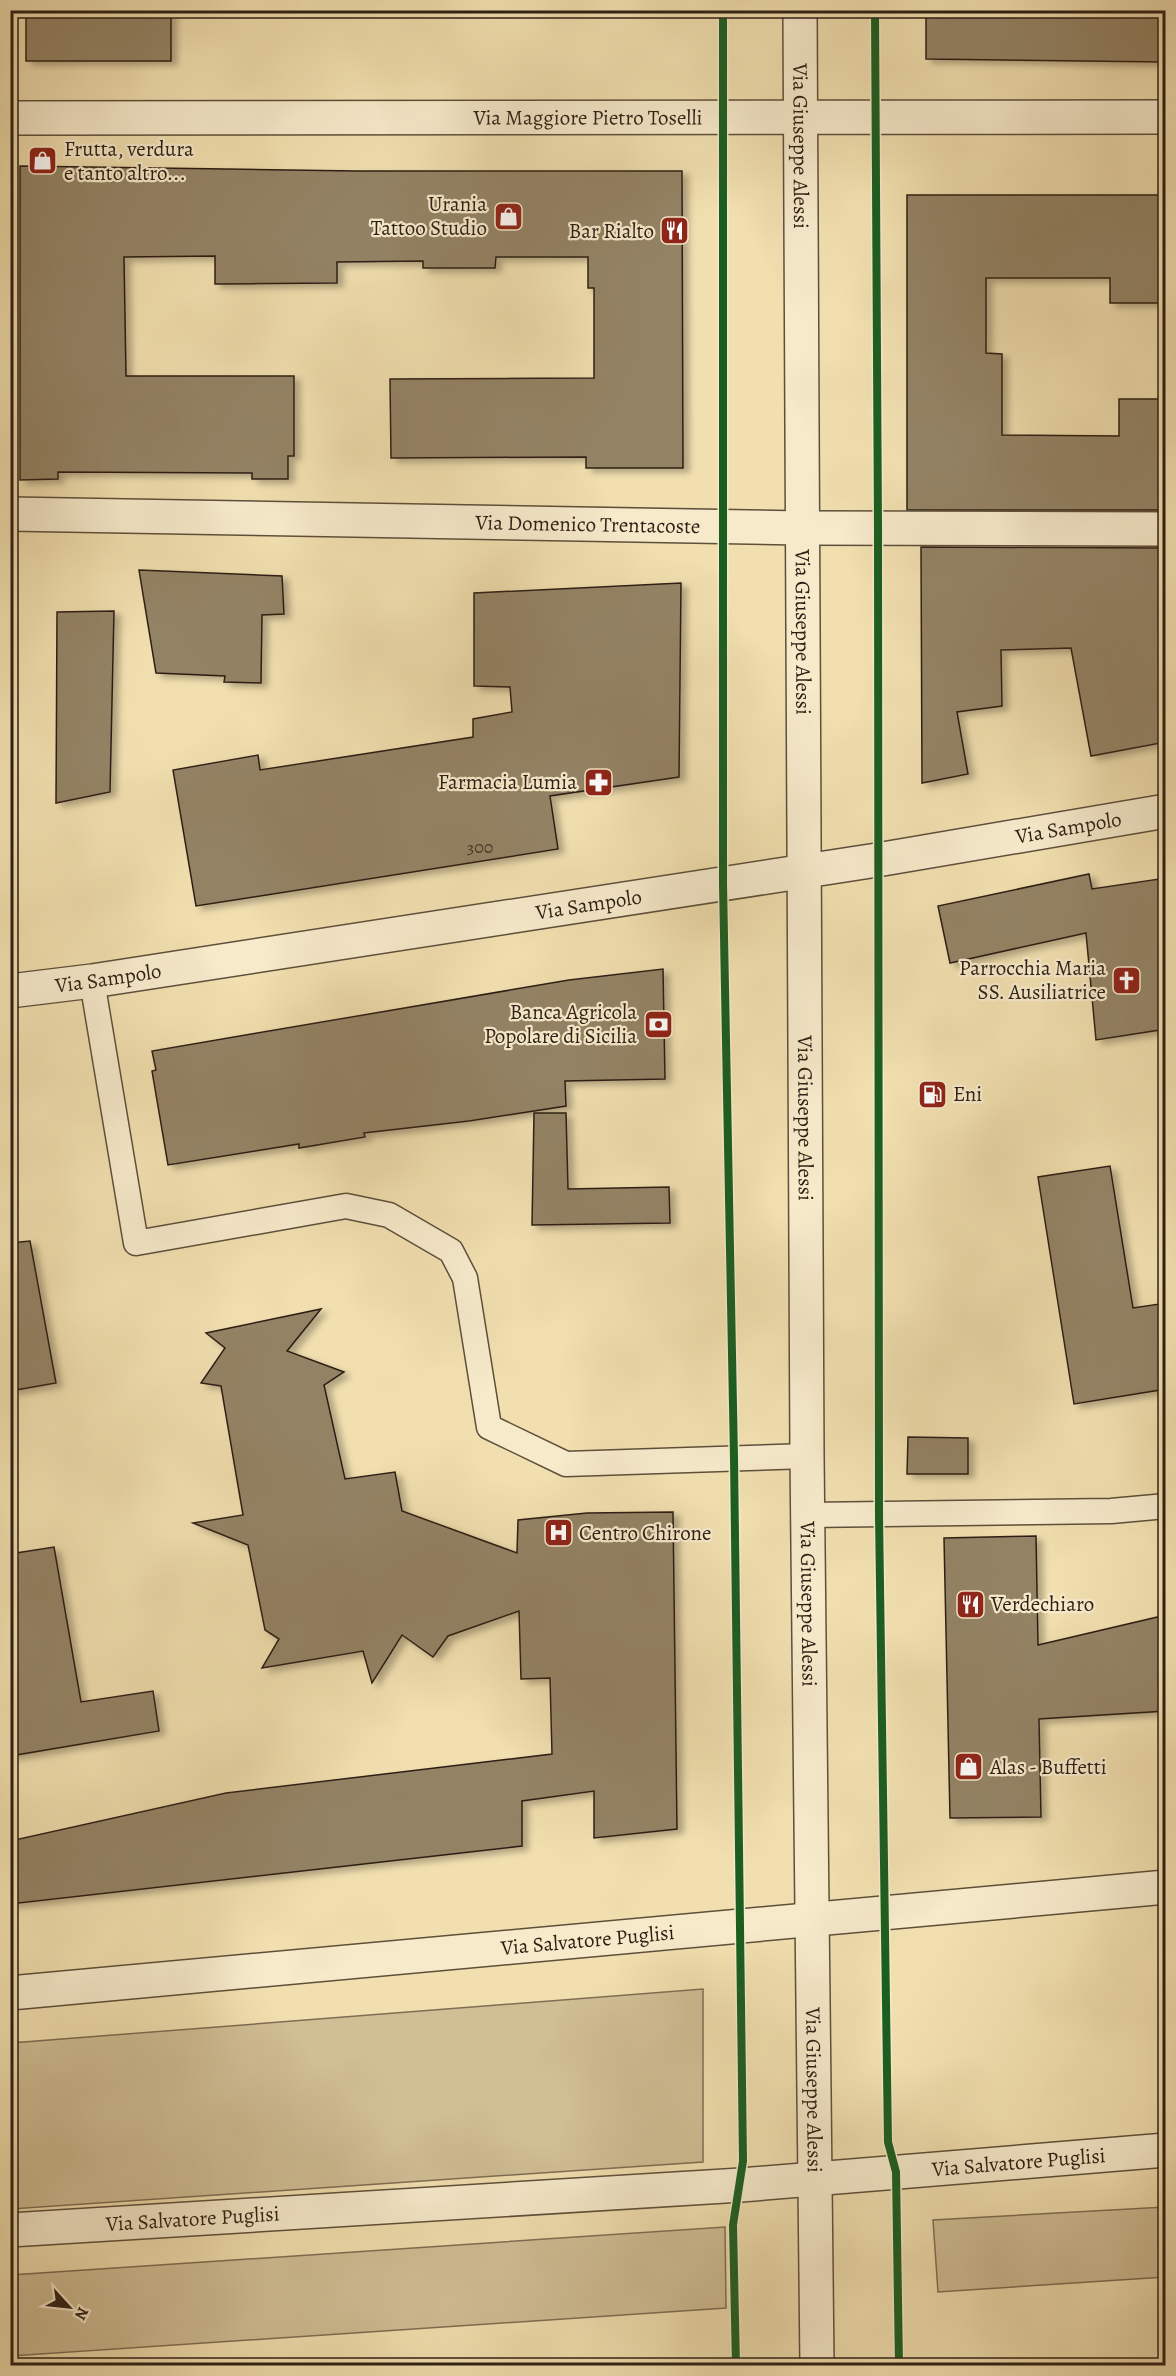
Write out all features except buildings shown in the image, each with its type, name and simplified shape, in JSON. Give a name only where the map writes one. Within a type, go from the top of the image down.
[{"type":"street","name":"Via Giuseppe Alessi","points":[[800,10],[807,1456],[817,2366]]},
{"type":"street","name":"Via Maggiore Pietro Toselli","points":[[10,117],[1166,117]]},
{"type":"street","name":"Via Domenico Trentacoste","points":[[10,513],[802,528],[1166,528]]},
{"type":"street","name":"Via Sampolo","points":[[10,991],[92,981],[804,872],[1166,811]]},
{"type":"street","name":"Via Salvatore Puglisi","points":[[10,1993],[1166,1887]]},
{"type":"street","name":"Via Salvatore Puglisi","points":[[10,2230],[814,2180],[1166,2150]]},
{"type":"lane","points":[[92,981],[136,1243],[346,1206],[388,1215],[451,1251],[465,1278],[489,1427],[566,1464],[807,1456]]},
{"type":"lane","points":[[808,1515],[1099,1511],[1166,1506]]},
{"type":"shaded area","points":[[703,1989],[703,2162],[11,2209],[11,2043]]},
{"type":"shaded area","points":[[1165,2207],[1165,2277],[938,2292],[933,2220]]},
{"type":"shaded area","points":[[725,2227],[726,2308],[11,2356],[11,2275]]},
{"type":"cycle path","points":[[723,10],[723,884],[734,1458],[743,2161],[733,2225],[736,2366]]},
{"type":"cycle path","points":[[875,10],[879,1515],[888,2142],[896,2172],[899,2366]]},
{"type":"place","name":"Frutta, verdura e tanto altro...","points":[[43,161]]},
{"type":"place","name":"Urania Tattoo Studio","points":[[508,216]]},
{"type":"place","name":"Bar Rialto","points":[[675,231]]},
{"type":"place","name":"Farmacia Lumia","points":[[598,782]]},
{"type":"place","name":"Parrocchia Maria SS. Ausiliatrice","points":[[1127,980]]},
{"type":"place","name":"Banca Agricola Popolare di Sicilia","points":[[658,1024]]},
{"type":"place","name":"Eni","points":[[932,1094]]},
{"type":"place","name":"Centro Chirone","points":[[558,1533]]},
{"type":"place","name":"Verdechiaro","points":[[970,1604]]},
{"type":"place","name":"Alas - Buffetti","points":[[969,1767]]}]
